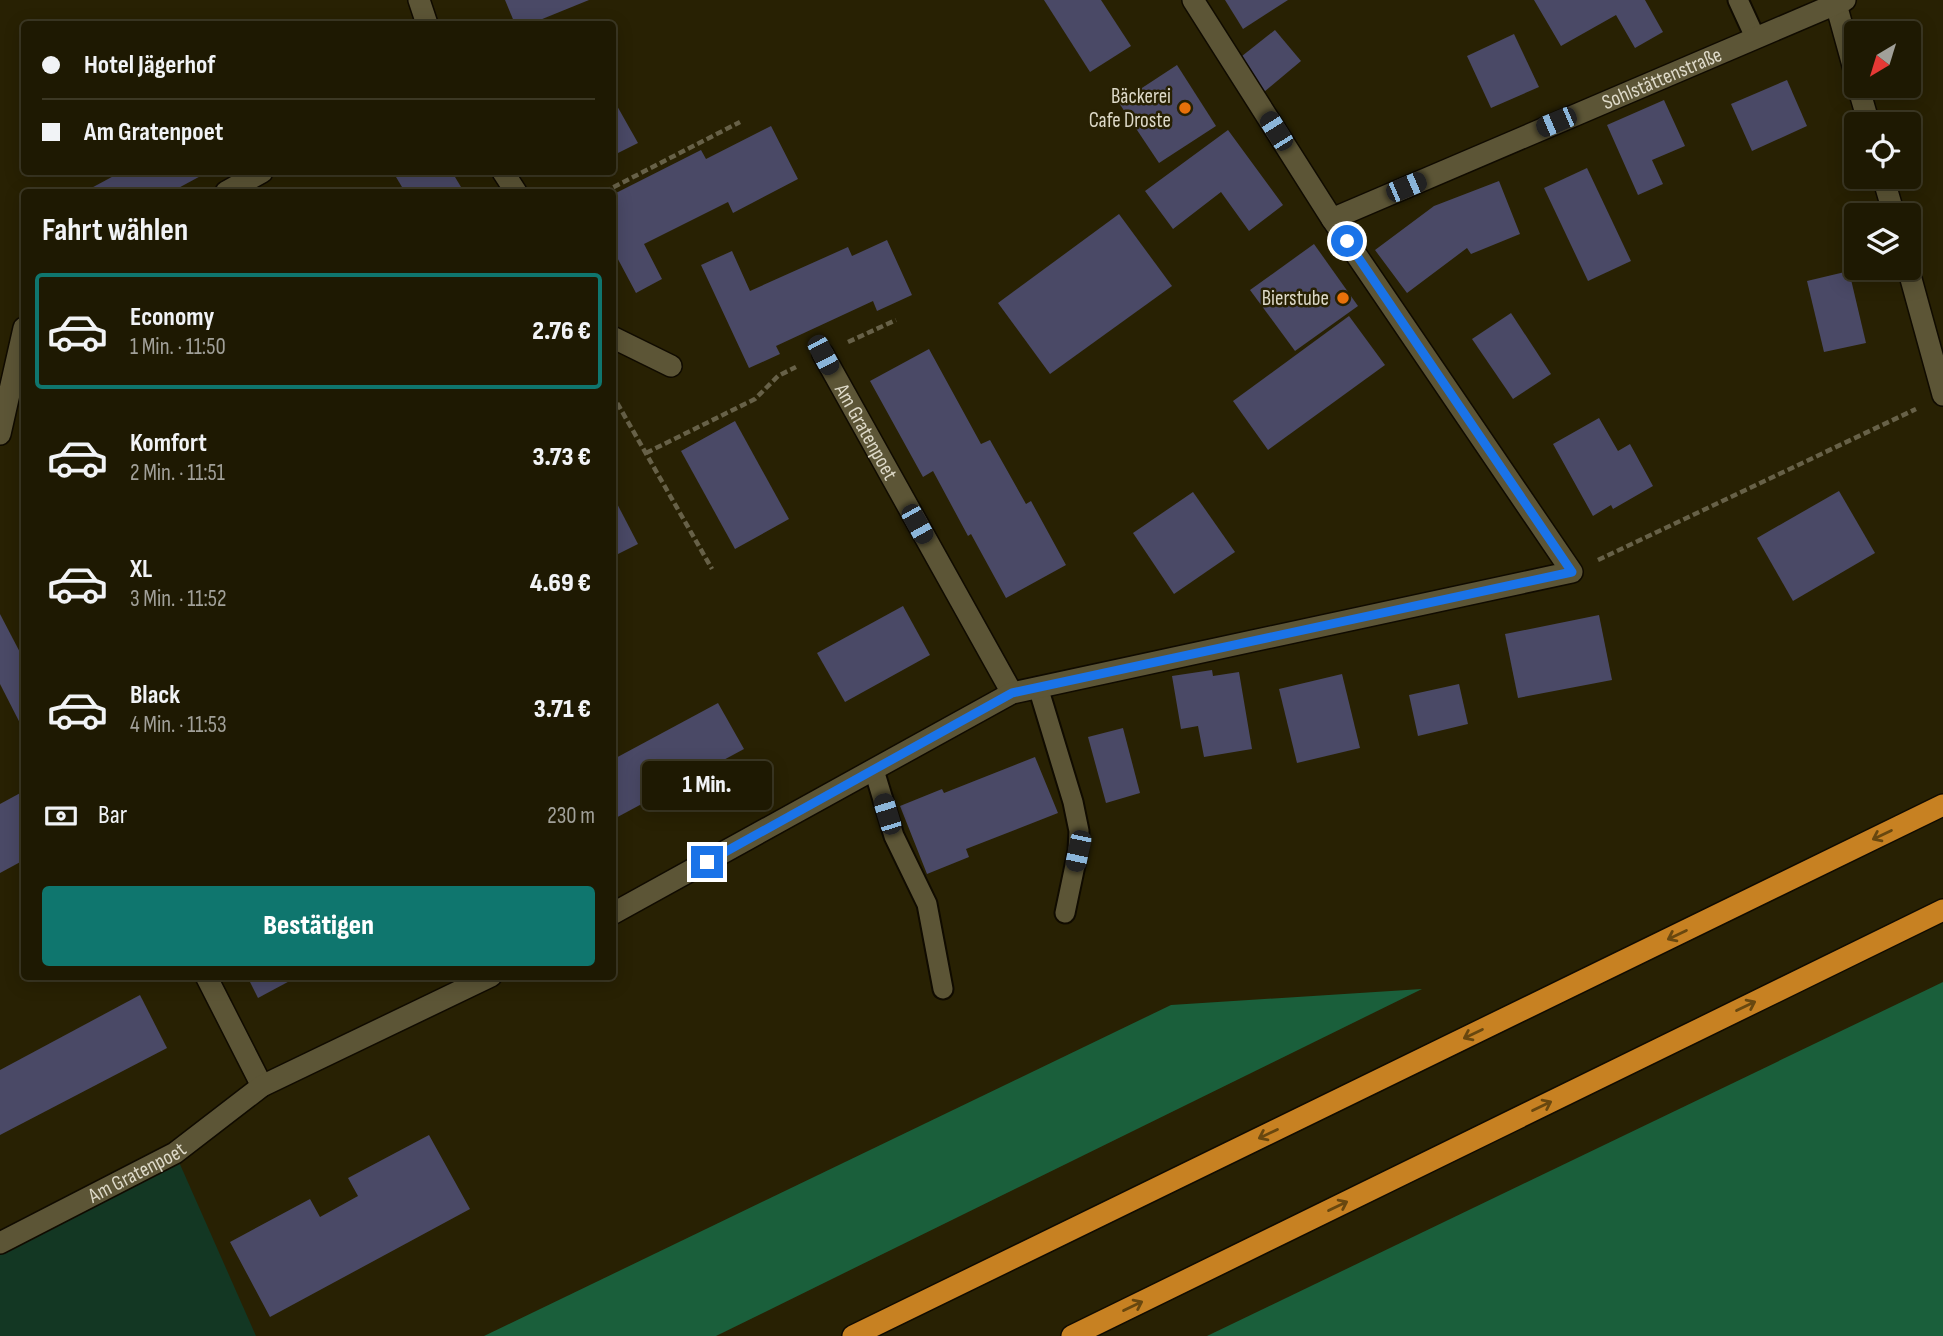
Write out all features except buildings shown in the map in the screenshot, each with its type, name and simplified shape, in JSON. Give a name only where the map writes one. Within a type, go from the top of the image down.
[{"type":"highway","points":[[853,1336],[1943,805]]},
{"type":"highway","points":[[1072,1336],[1943,910]]},
{"type":"street","points":[[419,0],[425,21]]},
{"type":"street","points":[[616,913],[1012,693],[1572,572],[1332,219],[1193,0]]},
{"type":"street","name":"Sohlstättenstraße","points":[[1332,219],[1840,2],[1844,21]]},
{"type":"street","points":[[231,189],[257,175]]},
{"type":"street","points":[[1911,280],[1943,394]]},
{"type":"street","points":[[616,339],[671,366]]},
{"type":"street","points":[[0,434],[21,341]]},
{"type":"street","name":"Am Gratenpoet","points":[[823,355],[1012,693]]},
{"type":"street","points":[[208,980],[262,1086]]},
{"type":"street","name":"Am Gratenpoet","points":[[0,1243],[175,1153],[262,1086],[483,980]]},
{"type":"lane","points":[[1738,0],[1755,37]]},
{"type":"lane","points":[[1038,687],[1073,802],[1079,831],[1078,851],[1065,913]]},
{"type":"lane","points":[[873,770],[894,836],[927,904],[943,989]]},
{"type":"path","points":[[610,189],[740,122]]},
{"type":"path","points":[[646,453],[755,399],[778,376],[896,320]]},
{"type":"path","points":[[616,401],[712,569]]},
{"type":"path","points":[[1572,572],[1921,407]]},
{"type":"green space","points":[[1943,982],[1943,1336],[1207,1336]]},
{"type":"green space","points":[[1422,989],[716,1336],[484,1336],[1171,1005]]},
{"type":"green space","points":[[175,1153],[256,1336],[0,1336],[0,1243]]},
{"type":"place","name":"Bäckerei Cafe Droste","points":[[1185,108]]},
{"type":"place","name":"Bierstube","points":[[1343,298]]},
{"type":"route","points":[[707,862],[1012,693],[1572,572],[1347,241]]}]
